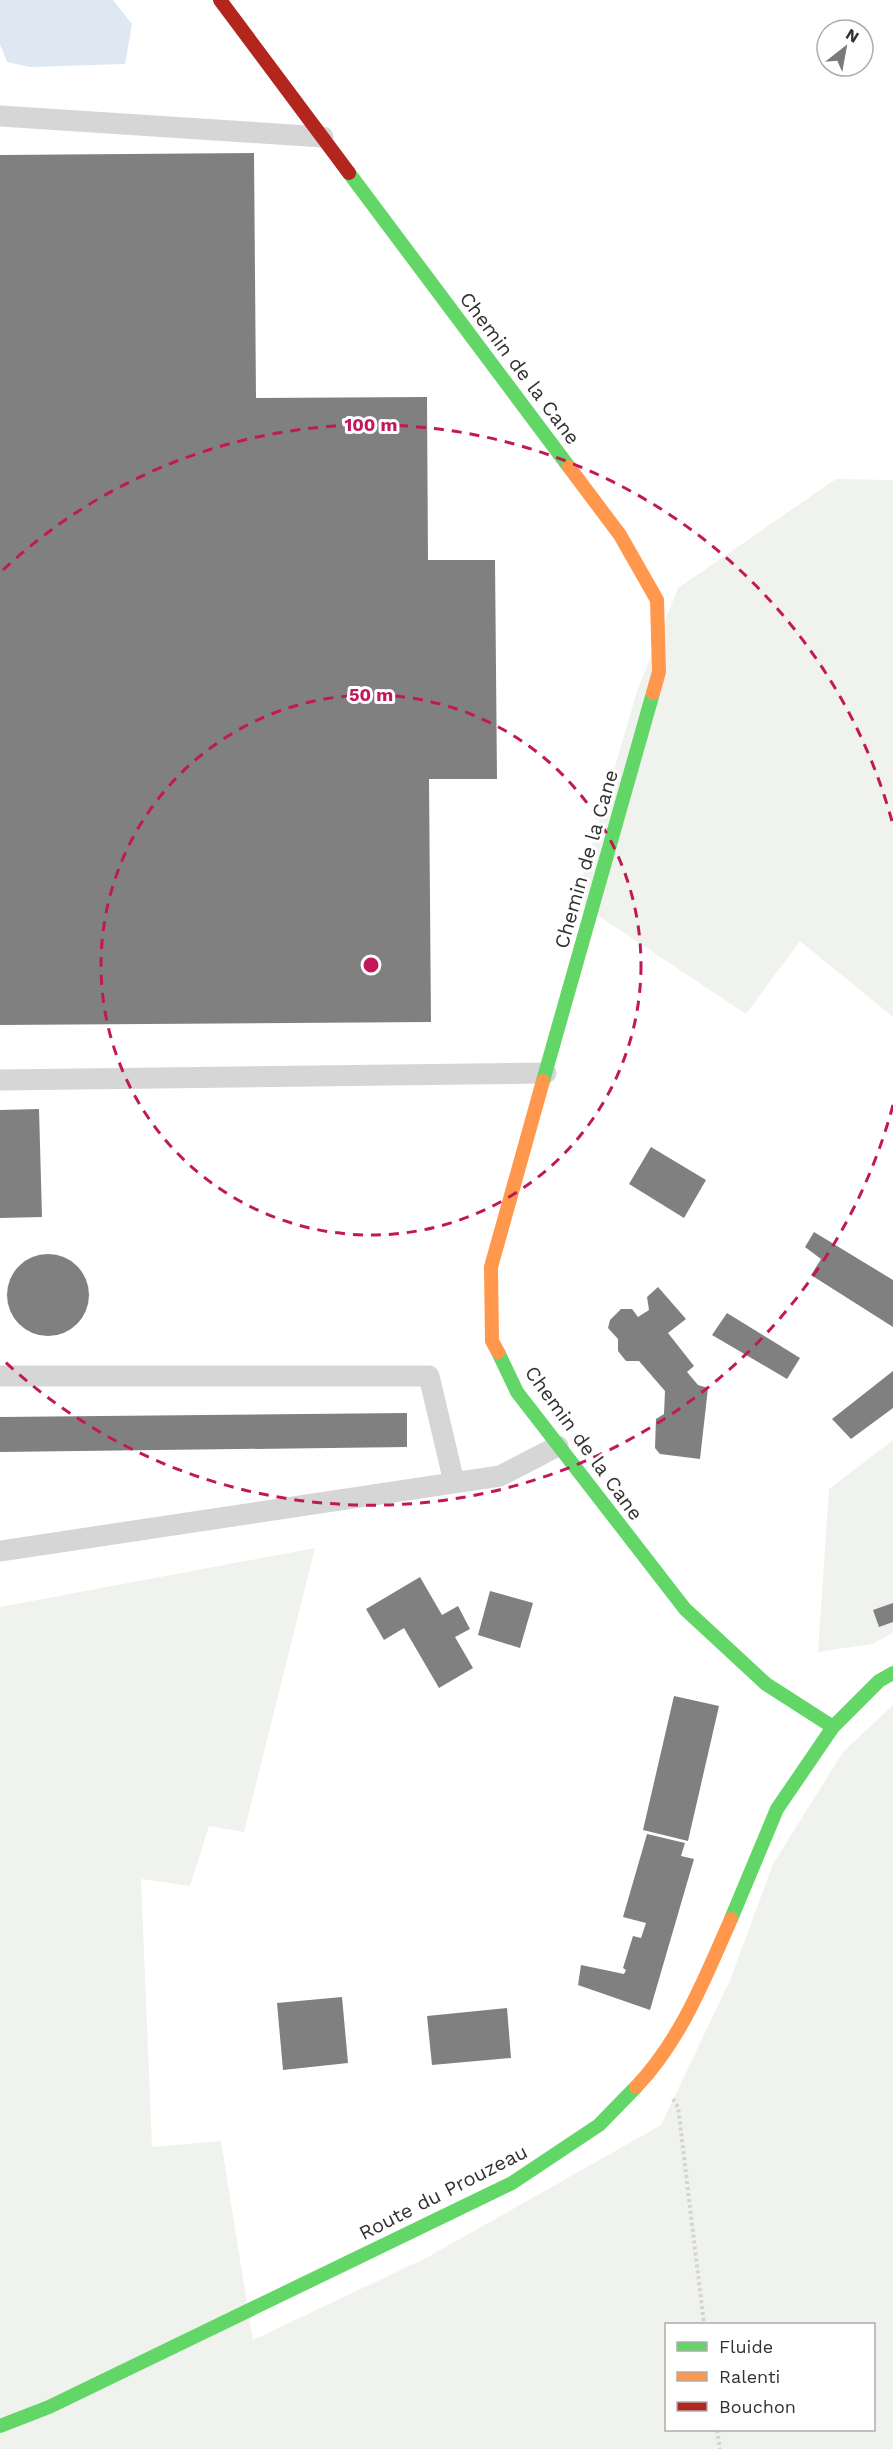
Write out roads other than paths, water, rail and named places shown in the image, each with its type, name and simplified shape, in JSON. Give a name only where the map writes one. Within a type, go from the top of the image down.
[{"type":"street","name":"Chemin de la Cane","points":[[220,0],[620,535],[657,600],[658,672],[491,1267],[492,1341],[517,1392],[685,1609],[766,1684],[833,1727]]},
{"type":"street","name":"Route du Prouzeau","points":[[0,2426],[49,2407],[512,2184],[599,2125],[653,2068],[698,1998],[777,1809],[833,1727],[879,1681],[893,1673]]},
{"type":"lane","points":[[0,116],[323,137]]},
{"type":"lane","points":[[0,1080],[546,1073]]},
{"type":"lane","points":[[0,1376],[429,1376],[454,1482]]},
{"type":"lane","points":[[0,1551],[500,1476],[558,1446]]}]
